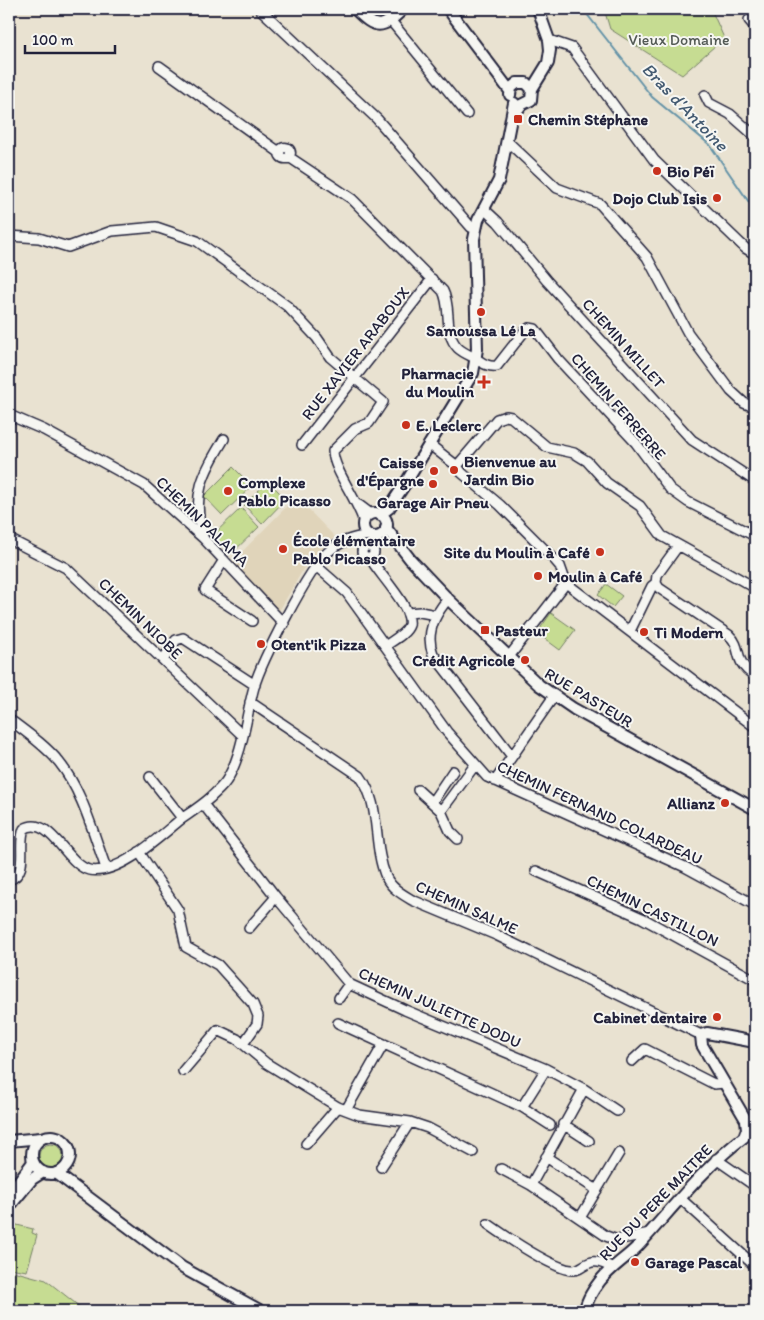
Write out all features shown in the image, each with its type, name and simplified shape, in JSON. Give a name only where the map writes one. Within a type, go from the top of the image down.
[{"type":"main road","points":[[355,9],[376,26],[391,21],[404,9]]},
{"type":"main road","points":[[448,9],[482,55],[510,86],[510,97],[518,104]]},
{"type":"main road","points":[[380,523],[363,524],[369,535],[380,523],[466,385],[476,359],[474,239],[484,209],[500,180],[511,120],[518,104],[531,100],[532,84],[548,63],[549,40],[538,9]]},
{"type":"main road","points":[[510,86],[523,82],[532,84]]},
{"type":"main road","name":"RUE PASTEUR","points":[[380,523],[410,559],[448,599],[508,658],[539,685],[554,696],[697,779],[755,809]]},
{"type":"main road","points":[[701,1035],[707,1033],[755,1042]]},
{"type":"main road","name":"RUE DU PERE MAITRE","points":[[585,1311],[591,1293],[602,1278],[650,1233],[681,1200],[702,1172],[744,1137],[747,1129],[746,1120],[702,1045],[701,1035]]},
{"type":"main road","points":[[9,1142],[52,1136],[58,1137],[67,1145],[70,1156],[65,1167],[56,1173]]},
{"type":"main road","points":[[41,1138],[32,1151],[33,1162],[43,1172]]},
{"type":"main road","points":[[9,1142],[23,1145],[32,1151]]},
{"type":"main road","points":[[9,1194],[33,1162]]},
{"type":"main road","points":[[65,1167],[76,1187]]},
{"type":"main road","points":[[9,1207],[32,1179],[43,1172],[56,1173],[183,1268],[261,1311]]},
{"type":"street","points":[[260,9],[370,112],[471,227],[476,229]]},
{"type":"street","points":[[391,21],[468,114]]},
{"type":"street","points":[[549,40],[572,48],[654,160],[745,248],[755,254]]},
{"type":"street","points":[[159,66],[279,152],[283,148],[288,148],[290,151],[289,156],[352,200],[432,279],[446,298],[452,340],[460,350],[476,359]]},
{"type":"street","points":[[705,95],[709,103],[730,114],[755,136]]},
{"type":"street","points":[[507,141],[557,188],[600,204],[647,256],[688,333],[731,391],[744,403],[755,407]]},
{"type":"street","name":"CHEMIN MILLET","points":[[484,209],[498,222],[547,280],[692,440],[755,481]]},
{"type":"street","points":[[9,236],[39,238],[68,247],[112,231],[156,227],[189,238],[202,245],[287,306],[317,338],[330,357],[383,402],[369,423],[355,429],[333,451],[334,460],[357,503],[363,524],[353,538]]},
{"type":"street","name":"RUE XAVIER ARABOUX","points":[[302,445],[432,279]]},
{"type":"street","name":"CHEMIN FERRERRE","points":[[476,359],[489,367],[496,366],[523,333],[529,328],[535,329],[558,359],[636,443],[670,489],[688,502],[755,536]]},
{"type":"street","name":"CHEMIN PALAMA","points":[[9,414],[44,430],[144,485],[204,538],[284,624]]},
{"type":"street","points":[[457,466],[497,419],[506,416],[511,417],[547,447],[574,453],[587,461],[607,483],[640,506],[658,532],[678,546],[754,586]]},
{"type":"street","points":[[204,538],[197,512],[199,487],[207,467],[224,439]]},
{"type":"street","points":[[429,444],[457,466],[462,473],[500,505],[554,559],[560,566],[566,583],[755,727]]},
{"type":"street","points":[[357,503],[380,523]]},
{"type":"street","points":[[186,522],[197,512]]},
{"type":"street","points":[[9,880],[16,876],[20,869],[24,829],[33,826],[43,829],[82,867],[89,870],[106,868],[139,852],[203,804],[228,779],[262,665],[316,565],[338,544],[353,538],[369,535]]},
{"type":"street","name":"CHEMIN NIOBE","points":[[9,538],[66,568],[242,735]]},
{"type":"street","points":[[678,546],[657,575],[656,583],[659,588],[732,638],[741,664],[755,676]]},
{"type":"street","points":[[370,558],[407,613],[409,625],[406,630],[385,646]]},
{"type":"street","points":[[224,560],[205,590],[252,621]]},
{"type":"street","name":"CHEMIN FERNAND COLARDEAU","points":[[316,565],[341,586],[475,765],[494,782],[685,867],[755,905]]},
{"type":"street","points":[[508,658],[566,583]]},
{"type":"street","points":[[630,631],[652,586],[656,583]]},
{"type":"street","points":[[448,599],[436,615],[430,638],[433,654],[511,755]]},
{"type":"street","points":[[407,613],[420,612],[436,615]]},
{"type":"street","points":[[163,660],[176,640],[183,638],[255,685]]},
{"type":"street","points":[[494,782],[511,755],[525,739],[554,696]]},
{"type":"street","name":"CHEMIN SALME","points":[[250,702],[360,776],[371,793],[386,877],[399,892],[412,900],[496,935],[701,1035]]},
{"type":"street","points":[[9,719],[44,746],[68,776],[83,805],[106,868]]},
{"type":"street","points":[[441,811],[475,765]]},
{"type":"street","points":[[432,802],[453,771]]},
{"type":"street","points":[[150,777],[182,818]]},
{"type":"street","points":[[418,790],[441,811],[450,831],[458,839]]},
{"type":"street","name":"CHEMIN JULIETTE DODU","points":[[203,804],[276,897],[349,984],[405,1010],[546,1069],[617,1111]]},
{"type":"street","points":[[139,852],[178,910],[186,946],[218,965],[254,1004],[258,1016],[257,1024],[243,1044]]},
{"type":"street","name":"CHEMIN CASTILLON","points":[[536,871],[642,918],[755,980]]},
{"type":"street","points":[[249,928],[276,897]]},
{"type":"street","points":[[339,998],[349,984]]},
{"type":"street","points":[[338,1023],[522,1107],[550,1125]]},
{"type":"street","points":[[183,1071],[218,1030],[243,1044],[253,1055],[342,1109],[380,1119],[410,1122],[428,1128],[473,1152]]},
{"type":"street","points":[[306,1144],[342,1109],[383,1045]]},
{"type":"street","points":[[632,1061],[645,1049],[714,1084],[724,1083]]},
{"type":"street","points":[[522,1107],[546,1069]]},
{"type":"street","points":[[531,1185],[563,1124],[584,1090]]},
{"type":"street","points":[[381,1167],[410,1122]]},
{"type":"street","points":[[563,1124],[589,1141]]},
{"type":"street","points":[[580,1218],[619,1153]]},
{"type":"street","points":[[546,1157],[597,1190]]},
{"type":"street","points":[[716,1160],[755,1186]]},
{"type":"street","points":[[501,1169],[531,1185],[616,1240],[650,1233]]},
{"type":"street","points":[[681,1200],[755,1266]]},
{"type":"street","points":[[488,1224],[533,1252],[566,1269],[577,1269],[589,1262],[596,1261],[614,1268]]},
{"type":"shaded area","name":"École élémentaire Pablo Picasso","points":[[296,497],[335,537],[308,561],[279,611],[232,562]]},
{"type":"green space","name":"Vieux Domaine","points":[[604,9],[711,9],[724,38],[682,75],[610,29]]},
{"type":"green space","name":"Complexe Pablo Picasso","points":[[233,467],[252,486],[222,515],[204,496]]},
{"type":"green space","points":[[268,481],[286,499],[262,524],[244,505]]},
{"type":"green space","points":[[241,508],[259,527],[231,554],[213,535]]},
{"type":"green space","points":[[606,584],[622,596],[613,607],[598,595]]},
{"type":"green space","points":[[551,613],[575,630],[560,650],[537,633]]},
{"type":"green space","points":[[51,1144],[56,1145],[62,1151],[62,1161],[56,1167],[51,1168],[46,1167],[40,1161],[39,1156],[40,1151],[46,1145]]},
{"type":"green space","points":[[9,1223],[33,1229],[32,1233],[37,1235],[27,1271],[9,1268]]},
{"type":"green space","points":[[9,1270],[46,1280],[85,1311],[9,1311]]},
{"type":"waterway","name":"Bras d'Antoine","points":[[570,9],[586,13],[652,97],[710,145],[755,211]]},
{"type":"place","name":"Chemin Stéphane","points":[[518,119]]},
{"type":"place","name":"Bio Péï","points":[[657,171]]},
{"type":"place","name":"Dojo Club Isis","points":[[717,198]]},
{"type":"place","name":"Samoussa Lé La","points":[[481,312]]},
{"type":"place","name":"Pharmacie du Moulin","points":[[484,382]]},
{"type":"place","name":"E. Leclerc","points":[[406,425]]},
{"type":"place","name":"Bienvenue au Jardin Bio","points":[[454,470]]},
{"type":"place","name":"Caisse d'Épargne","points":[[434,471]]},
{"type":"place","name":"Garage Air Pneu","points":[[433,484]]},
{"type":"place","name":"Complexe Pablo Picasso","points":[[228,491]]},
{"type":"place","name":"École élémentaire Pablo Picasso","points":[[283,549]]},
{"type":"place","name":"Site du Moulin à Café","points":[[600,552]]},
{"type":"place","name":"Moulin à Café","points":[[538,576]]},
{"type":"place","name":"Pasteur","points":[[485,630]]},
{"type":"place","name":"Ti Modern","points":[[644,632]]},
{"type":"place","name":"Otent'ik Pizza","points":[[261,644]]},
{"type":"place","name":"Crédit Agricole","points":[[525,660]]},
{"type":"place","name":"Allianz","points":[[725,803]]},
{"type":"place","name":"Cabinet dentaire","points":[[717,1017]]},
{"type":"place","name":"Garage Pascal","points":[[635,1262]]}]
